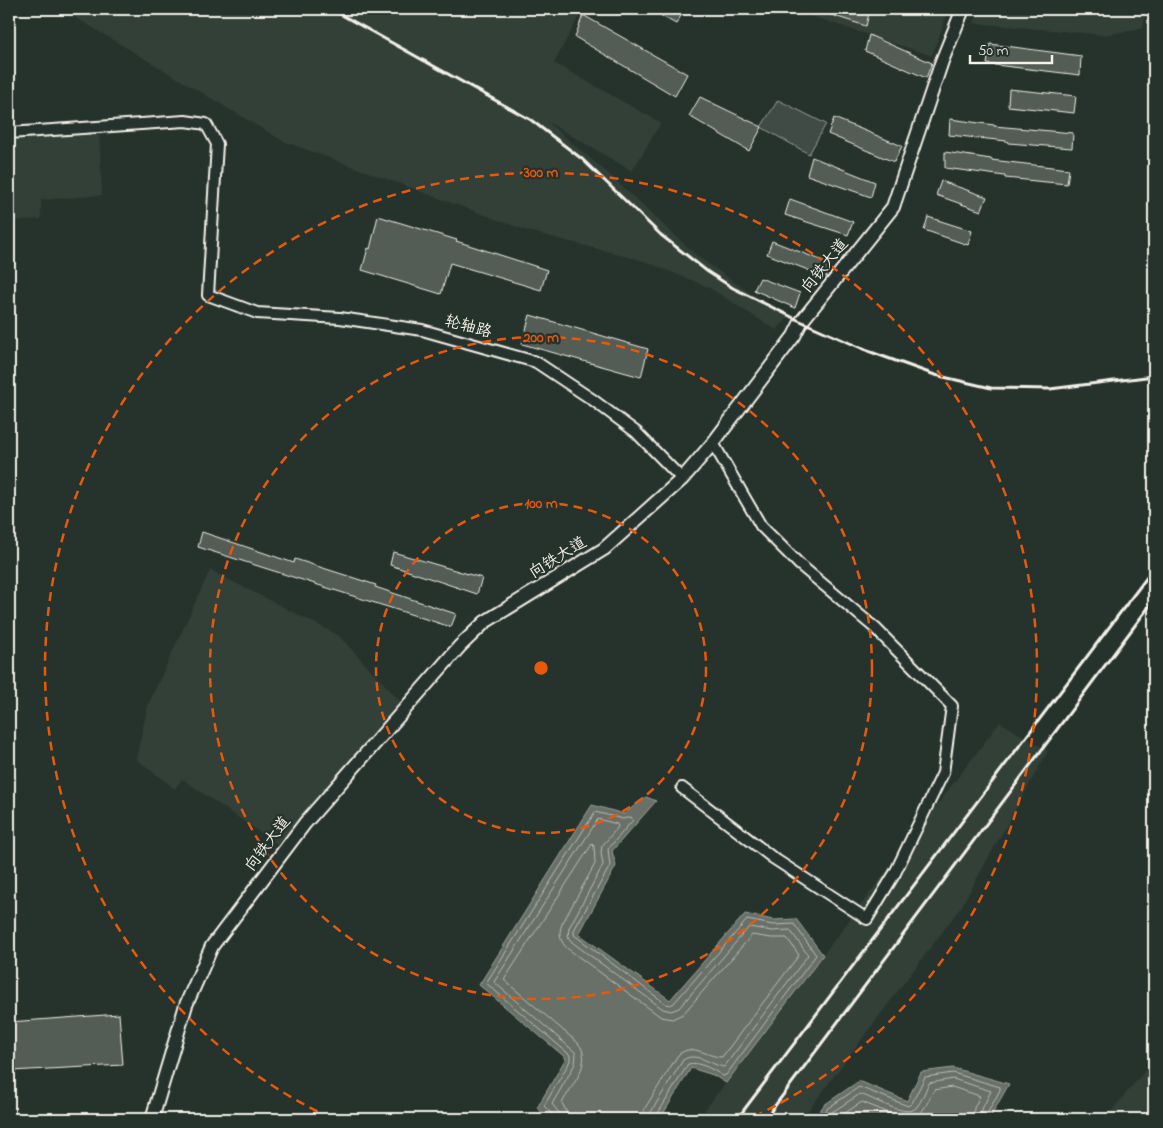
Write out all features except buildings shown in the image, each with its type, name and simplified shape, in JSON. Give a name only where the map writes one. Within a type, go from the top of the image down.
[{"type":"street","name":"向铁大道","points":[[152,1119],[186,1005],[212,946],[304,823],[460,646],[485,622],[604,549],[682,479],[713,443],[794,336],[801,322],[893,207],[942,61],[963,9]]},
{"type":"street","name":"轮轴路","points":[[9,133],[185,121],[206,124],[217,144],[208,295],[257,313],[340,318],[422,330],[536,362],[593,400],[636,432],[682,479]]},
{"type":"street","points":[[682,788],[773,858],[867,920],[896,873],[943,773],[952,706],[874,628],[800,565],[761,526],[713,443]]},
{"type":"shaded area","points":[[61,9],[442,9],[452,14],[455,9],[583,9],[554,63],[661,123],[632,171],[546,121],[611,176],[697,256],[753,295],[791,315],[776,330],[708,287],[644,261],[528,231],[283,141]]},
{"type":"shaded area","points":[[790,9],[949,9],[932,56]]},
{"type":"shaded area","points":[[980,9],[1146,9],[1143,28],[1104,35],[974,23]]},
{"type":"shaded area","points":[[778,100],[826,124],[809,154],[761,127]]},
{"type":"shaded area","points":[[99,125],[102,195],[41,200],[41,219],[9,221],[9,133]]},
{"type":"shaded area","points":[[210,570],[338,635],[404,705],[278,845],[182,779],[175,789],[136,759],[148,705]]},
{"type":"shaded area","points":[[1000,722],[1048,751],[961,907],[802,1119],[698,1119]]},
{"type":"shaded area","points":[[1154,1060],[1154,1119],[1104,1119],[1107,1116]]},
{"type":"water","points":[[646,797],[656,801],[612,851],[616,866],[579,934],[670,1000],[745,914],[773,920],[796,919],[823,955],[726,1083],[713,1075],[691,1068],[660,1119],[551,1119],[537,1108],[566,1058],[479,985],[592,805],[624,814]]},
{"type":"water","points":[[953,1068],[1009,1084],[992,1114],[992,1119],[814,1119],[824,1105],[859,1081],[907,1101],[921,1072]]},
{"type":"railway","points":[[331,9],[531,120],[582,159],[661,235],[708,272],[733,288],[798,320],[868,351],[935,375],[991,388],[1050,389],[1154,376]]},
{"type":"railway","points":[[737,1119],[1154,568]]},
{"type":"railway","points":[[765,1119],[1154,600]]}]
